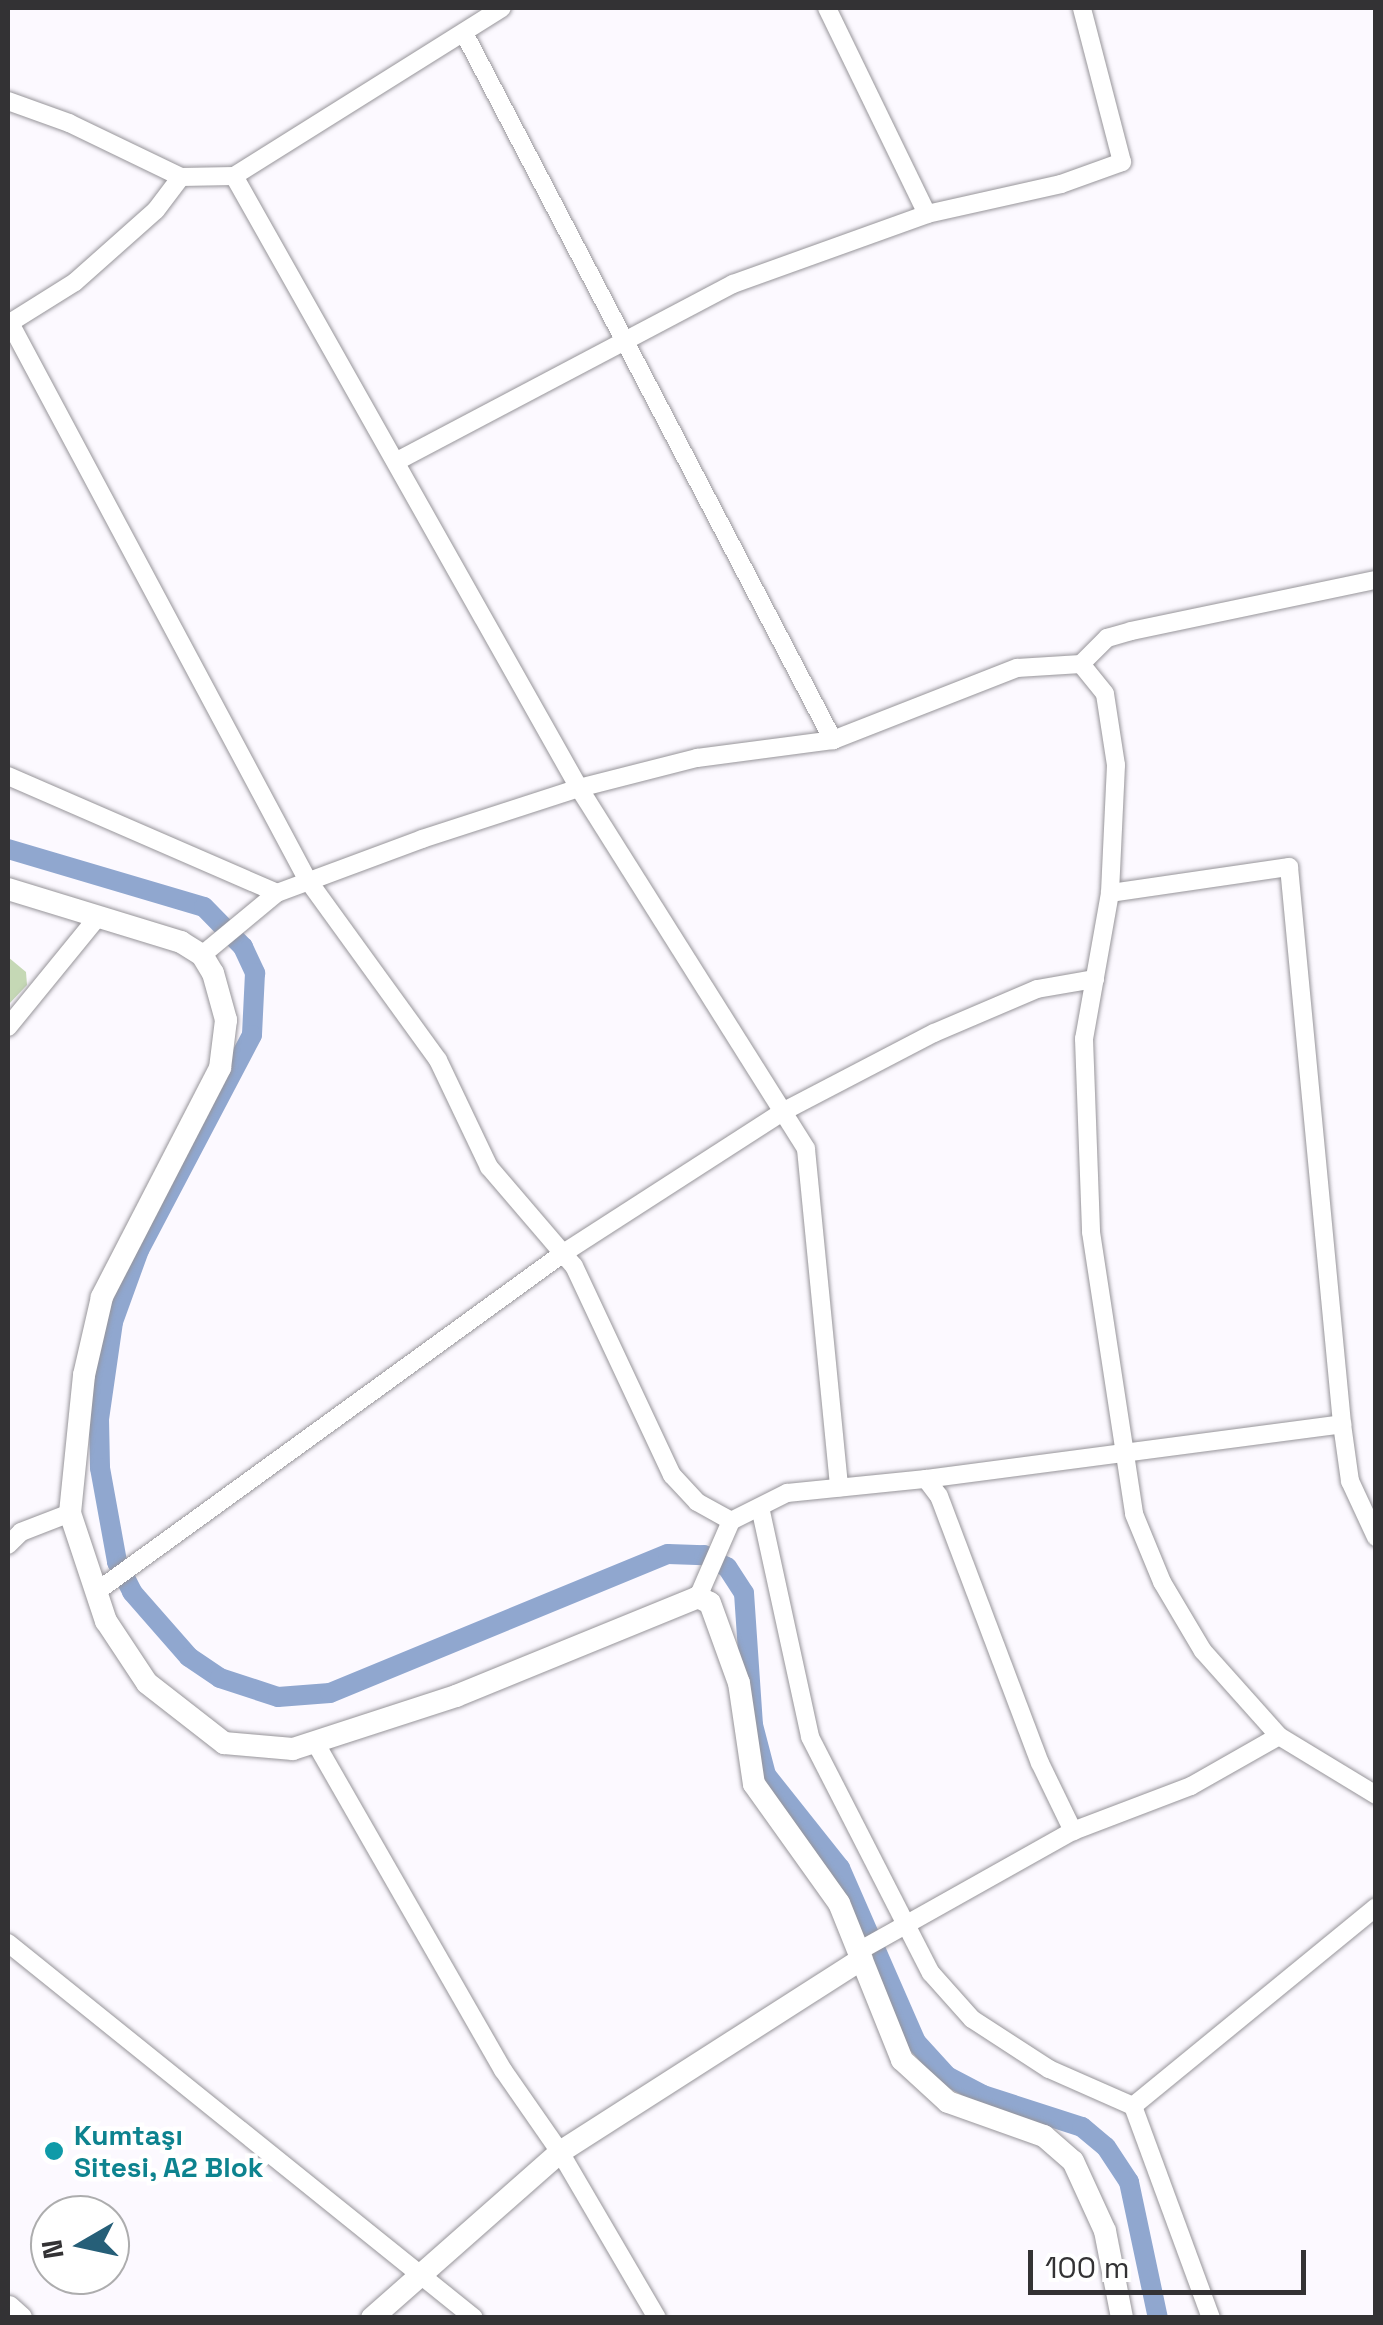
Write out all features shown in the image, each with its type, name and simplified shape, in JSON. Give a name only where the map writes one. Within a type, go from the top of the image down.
[{"type":"main road","points":[[8,2308],[19,2318]]},
{"type":"street","points":[[8,101],[69,122],[182,177],[234,176],[502,8]]},
{"type":"street","points":[[827,8],[927,214]]},
{"type":"street","points":[[400,460],[733,284],[927,214],[1061,184],[1122,162],[1082,8]]},
{"type":"street","points":[[464,33],[833,740]]},
{"type":"street","points":[[234,176],[400,460],[579,788],[806,1148],[814,1196],[839,1487]]},
{"type":"street","points":[[182,177],[156,210],[75,282],[9,323],[307,879],[438,1060],[489,1167],[562,1254],[672,1475],[697,1502],[731,1521]]},
{"type":"street","points":[[209,950],[277,893],[307,879],[579,788],[698,758],[833,740],[1017,668],[1081,664],[1107,638],[1376,580]]},
{"type":"street","points":[[1081,664],[1105,694],[1116,764],[1110,893],[1084,1039],[1092,1232],[1122,1456],[1134,1514],[1162,1582],[1203,1651],[1280,1736],[1376,1794]]},
{"type":"street","points":[[8,776],[277,893]]},
{"type":"street","points":[[1110,893],[1289,867],[1342,1424],[1350,1480],[1376,1537]]},
{"type":"street","points":[[8,889],[209,950]]},
{"type":"street","points":[[8,1026],[98,918]]},
{"type":"street","points":[[209,950],[226,1020],[220,1068],[102,1297],[84,1375],[70,1513],[106,1621],[147,1683],[184,1716],[224,1743],[293,1749],[456,1696],[698,1596],[731,1521],[788,1493],[1122,1456],[1342,1424]]},
{"type":"street","points":[[96,1592],[562,1254],[784,1111],[1037,989],[1095,979]]},
{"type":"street","points":[[926,1479],[939,1496],[1040,1763],[1073,1830]]},
{"type":"street","points":[[760,1506],[810,1737],[931,1973],[972,2019],[1049,2069],[1134,2106],[1210,2318]]},
{"type":"street","points":[[8,1545],[21,1532],[70,1513]]},
{"type":"street","points":[[698,1596],[722,1622],[754,1784],[839,1903],[902,2060],[948,2102],[1044,2136],[1073,2161],[1105,2231],[1122,2318]]},
{"type":"street","points":[[372,2318],[560,2152],[883,1938],[1073,1830],[1192,1786],[1280,1736]]},
{"type":"street","points":[[315,1742],[503,2070],[560,2152],[657,2318]]},
{"type":"street","points":[[1134,2106],[1376,1908]]},
{"type":"street","points":[[8,1943],[474,2318]]},
{"type":"green space","points":[[8,957],[26,972],[27,985],[8,1005]]},
{"type":"waterway","points":[[8,849],[204,907],[243,947],[255,973],[252,1035],[139,1250],[113,1322],[99,1419],[100,1468],[117,1562],[132,1592],[189,1657],[220,1678],[278,1697],[330,1693],[668,1554],[704,1555],[727,1567],[744,1593],[753,1725],[766,1775],[840,1868],[916,2042],[947,2076],[983,2095],[1082,2127],[1106,2147],[1129,2182],[1158,2318]]},
{"type":"place","name":"Kumtaşı Sitesi, A2 Blok","points":[[54,2151]]}]
